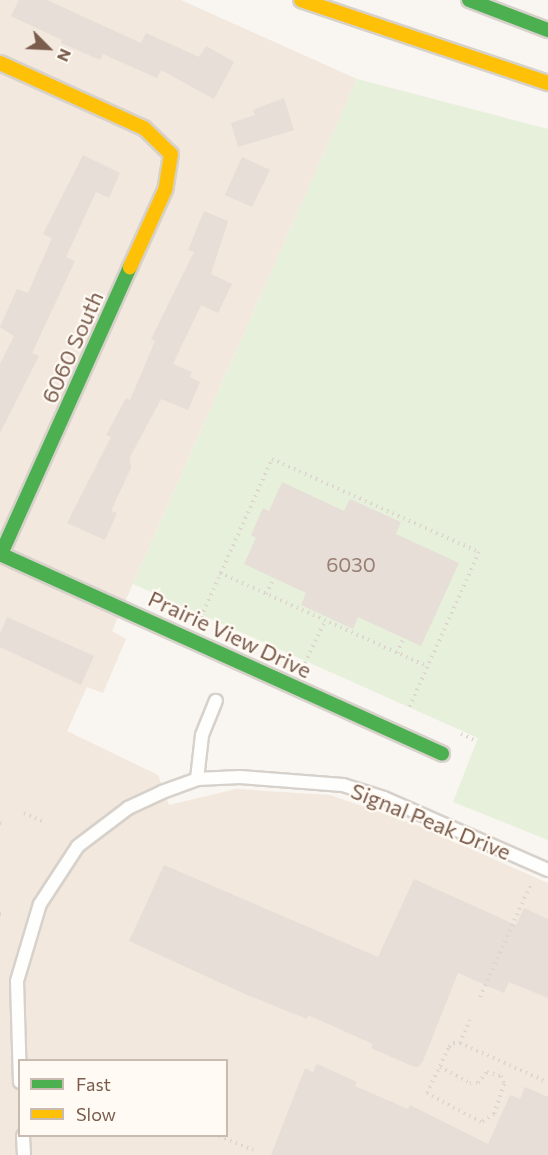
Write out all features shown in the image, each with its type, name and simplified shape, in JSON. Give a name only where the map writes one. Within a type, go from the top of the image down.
[{"type":"main road","points":[[301,0],[548,83]]},
{"type":"main road","points":[[469,0],[548,30]]},
{"type":"main road","name":"6060 South","points":[[0,63],[144,128],[171,154],[160,200],[0,554]]},
{"type":"main road","name":"Prairie View Drive","points":[[0,554],[442,754]]},
{"type":"lane","points":[[197,779],[202,735],[216,701]]},
{"type":"lane","name":"Signal Peak Drive","points":[[19,1059],[17,981],[33,921],[51,883],[78,846],[120,814],[197,779],[240,777],[343,785],[384,798],[548,870]]},
{"type":"lane","points":[[23,1137],[24,1155]]},
{"type":"path","points":[[211,622],[200,617],[272,459],[479,552],[408,710]]},
{"type":"path","points":[[220,573],[427,666]]},
{"type":"path","points":[[266,594],[273,580]]},
{"type":"path","points":[[305,664],[325,621]]},
{"type":"path","points":[[397,653],[403,639]]},
{"type":"path","points":[[294,659],[315,668]]},
{"type":"path","points":[[397,705],[416,714]]},
{"type":"path","points":[[453,730],[474,740]]},
{"type":"path","points":[[24,813],[42,820]]},
{"type":"path","points":[[480,998],[530,886]]},
{"type":"path","points":[[0,914],[6,914]]},
{"type":"path","points":[[460,1043],[470,1020]]},
{"type":"path","points":[[440,1067],[470,1083],[478,1083],[487,1072],[501,1076],[504,1084],[491,1118],[476,1121],[451,1103],[427,1093],[449,1047],[460,1043],[547,1082]]},
{"type":"path","points":[[221,1137],[253,1150]]},
{"type":"shaded area","points":[[0,0],[181,0],[357,79],[112,631],[126,639],[103,693],[87,687],[67,731],[158,775],[169,805],[236,789],[330,795],[414,824],[548,883],[548,1155],[0,1155]]},
{"type":"green space","points":[[357,79],[548,129],[548,840],[453,802],[478,738],[133,584]]},
{"type":"building","points":[[19,0],[47,0],[141,43],[146,33],[199,57],[206,46],[234,62],[214,99],[161,70],[157,78],[103,54],[100,60],[61,43],[62,40],[11,16]]},
{"type":"building","points":[[284,98],[294,130],[238,147],[231,123],[255,115],[253,110]]},
{"type":"building","points":[[83,155],[120,173],[109,198],[96,192],[66,257],[75,261],[32,353],[39,356],[0,433],[0,364],[14,336],[0,327],[17,289],[28,293],[52,238],[43,234]]},
{"type":"building","points":[[242,157],[270,170],[252,207],[225,195]]},
{"type":"building","points":[[204,211],[228,221],[211,274],[232,284],[218,313],[201,305],[173,364],[192,372],[190,377],[200,382],[188,410],[161,399],[130,457],[131,468],[111,511],[117,513],[105,540],[67,523],[111,437],[106,435],[126,398],[130,400],[155,341],[151,339],[194,252],[188,250]]},
{"type":"building","points":[[282,482],[344,511],[350,499],[401,522],[396,534],[459,563],[421,646],[358,617],[353,629],[301,605],[306,593],[244,564],[256,538],[251,535],[263,508],[269,511]]},
{"type":"building","points":[[7,617],[94,656],[81,685],[0,647],[0,634]]},
{"type":"building","points":[[164,865],[378,957],[414,879],[516,925],[524,908],[548,919],[548,998],[509,982],[504,993],[458,973],[423,1061],[418,1067],[412,1066],[371,1048],[373,1044],[308,1015],[307,1019],[245,994],[129,941]]},
{"type":"building","points":[[317,1064],[357,1082],[355,1086],[408,1109],[410,1105],[488,1144],[510,1095],[520,1099],[525,1087],[548,1097],[548,1155],[271,1155],[305,1068],[313,1072]]},
{"type":"traffic: fast","points":[[469,0],[548,30]]},
{"type":"traffic: fast","points":[[1,554],[130,267]]},
{"type":"traffic: fast","points":[[0,554],[442,754]]},
{"type":"traffic: slow","points":[[301,0],[548,83]]},
{"type":"traffic: slow","points":[[0,63],[144,128],[171,154],[165,190],[130,267]]}]
